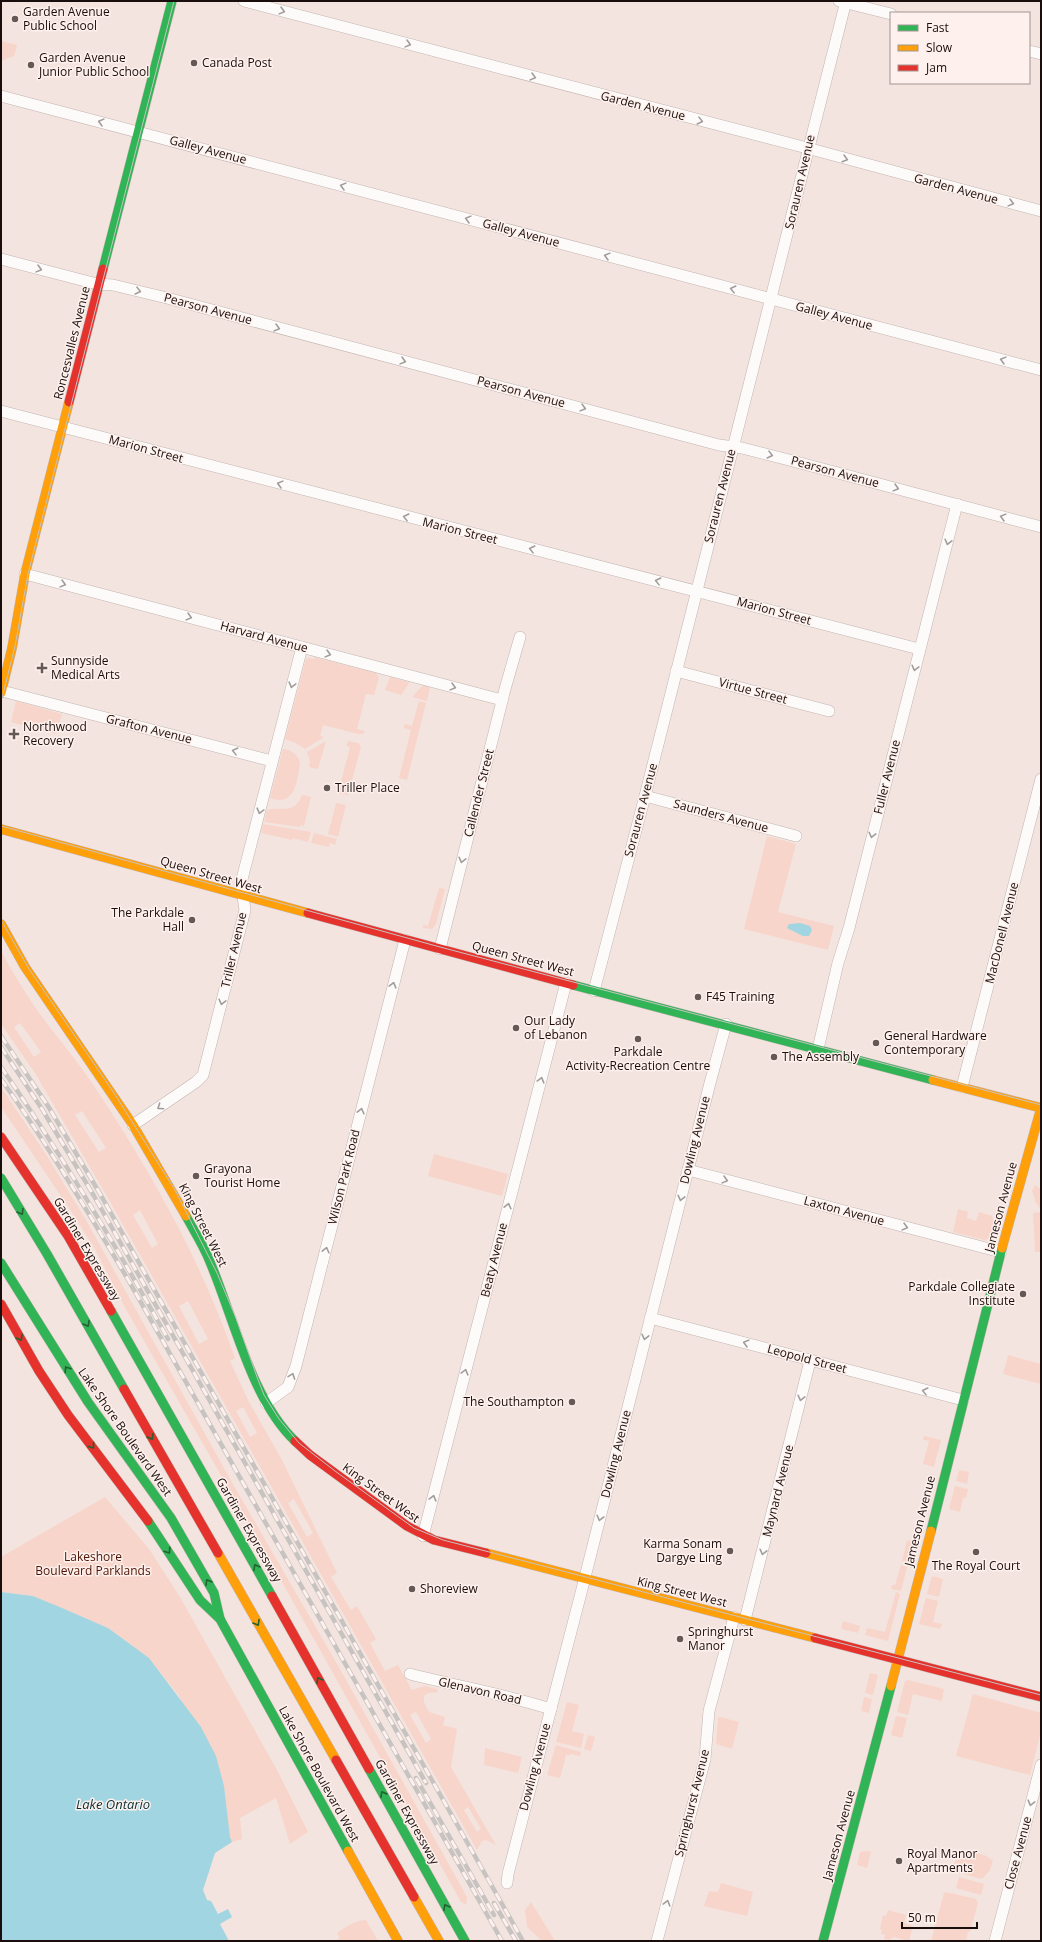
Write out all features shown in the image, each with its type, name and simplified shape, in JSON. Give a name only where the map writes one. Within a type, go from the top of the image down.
[{"type":"main road","name":"Roncesvalles Avenue","points":[[1,692],[13,642],[25,574],[172,1]]},
{"type":"main road","name":"Queen Street West","points":[[1,829],[594,991],[726,1024],[1041,1108]]},
{"type":"main road","name":"King Street West","points":[[1,924],[34,980],[133,1125],[170,1187],[210,1261],[266,1403],[288,1434],[310,1455],[422,1536],[1041,1698]]},
{"type":"main road","name":"Jameson Avenue","points":[[823,1941],[897,1661],[1001,1252],[1041,1108]]},
{"type":"main road","name":"Gardiner Expressway","points":[[1,1137],[68,1236],[252,1560],[465,1941]]},
{"type":"main road","points":[[1,1178],[47,1254],[439,1941]]},
{"type":"main road","name":"Lake Shore Boulevard West","points":[[1,1263],[88,1402],[171,1518],[214,1593],[220,1619],[398,1941]]},
{"type":"main road","name":"Lake Shore Boulevard West","points":[[1,1304],[39,1372],[68,1415],[135,1502],[200,1600],[220,1619]]},
{"type":"street","name":"Garden Avenue","points":[[244,1],[807,148],[1041,211]]},
{"type":"street","name":"Sorauren Avenue","points":[[594,991],[771,298],[843,1]]},
{"type":"street","points":[[843,1],[890,14]]},
{"type":"street","points":[[1030,51],[1041,54]]},
{"type":"street","name":"Galley Avenue","points":[[1,96],[1041,370]]},
{"type":"street","name":"Pearson Avenue","points":[[1,259],[100,285],[113,285],[167,298],[713,444],[789,460],[1041,527]]},
{"type":"street","name":"Marion Street","points":[[1,411],[919,649]]},
{"type":"street","name":"Fuller Avenue","points":[[818,1049],[838,963],[849,928],[957,504]]},
{"type":"street","name":"Harvard Avenue","points":[[25,574],[502,700]]},
{"type":"street","name":"Callender Street","points":[[440,949],[502,700],[520,637]]},
{"type":"street","name":"Triller Avenue","points":[[133,1125],[196,1082],[203,1075],[245,910],[241,883],[302,647]]},
{"type":"street","name":"Virtue Street","points":[[676,671],[829,711]]},
{"type":"street","name":"Grafton Avenue","points":[[1,692],[272,761]]},
{"type":"street","name":"MacDonell Avenue","points":[[962,1087],[1041,779]]},
{"type":"street","name":"Saunders Avenue","points":[[645,796],[796,836]]},
{"type":"street","name":"Wilson Park Road","points":[[266,1403],[289,1385],[296,1366],[405,940]]},
{"type":"street","name":"Beaty Avenue","points":[[422,1536],[566,983]]},
{"type":"street","name":"Dowling Avenue","points":[[507,1883],[550,1709],[726,1024]]},
{"type":"street","name":"Laxton Avenue","points":[[688,1170],[1001,1252]]},
{"type":"street","name":"Leopold Street","points":[[650,1318],[963,1400]]},
{"type":"street","name":"Maynard Avenue","points":[[745,1620],[810,1361]]},
{"type":"street","name":"Springhurst Avenue","points":[[657,1941],[705,1759],[709,1711],[734,1618]]},
{"type":"street","name":"Glenavon Road","points":[[410,1674],[467,1689],[485,1691],[550,1709]]},
{"type":"street","name":"Close Avenue","points":[[995,1941],[1041,1765]]},
{"type":"green space","points":[[1,41],[17,45],[14,56],[1,61]]},
{"type":"green space","points":[[314,657],[376,673],[379,678],[374,695],[366,694],[357,729],[365,731],[363,734],[323,725],[320,736],[324,737],[305,749],[296,743],[285,739],[306,659],[314,659]]},
{"type":"green space","points":[[390,677],[409,682],[401,695],[385,690]]},
{"type":"green space","points":[[423,685],[430,687],[427,701],[412,697]]},
{"type":"green space","points":[[16,701],[62,714],[56,734],[11,722]]},
{"type":"green space","points":[[419,701],[426,703],[407,780],[399,778],[411,730],[404,728],[404,724],[412,726]]},
{"type":"green space","points":[[326,741],[318,769],[309,767],[310,761],[307,752]]},
{"type":"green space","points":[[348,741],[358,743],[361,747],[348,795],[338,793],[350,747],[346,746]]},
{"type":"green space","points":[[283,749],[294,753],[298,757],[300,763],[298,778],[293,791],[290,796],[285,799],[278,800],[270,798]]},
{"type":"green space","points":[[302,795],[311,797],[304,826],[301,825],[300,827],[264,822],[267,810],[292,807],[296,805]]},
{"type":"green space","points":[[336,803],[346,805],[338,837],[328,834]]},
{"type":"green space","points":[[263,824],[311,832],[308,842],[293,838],[292,840],[261,833]]},
{"type":"green space","points":[[314,833],[337,839],[335,845],[330,843],[329,847],[311,843]]},
{"type":"green space","points":[[767,836],[796,844],[778,912],[834,926],[828,950],[744,929]]},
{"type":"green space","points":[[439,888],[445,889],[436,924],[432,929],[423,928],[423,925],[428,926]]},
{"type":"green space","points":[[1,951],[34,1006],[82,1069],[112,1113],[133,1146],[172,1214],[206,1285],[221,1321],[235,1358],[230,1361],[249,1402],[282,1460],[337,1573],[331,1577],[351,1610],[357,1606],[376,1639],[370,1643],[385,1671],[398,1665],[412,1690],[425,1686],[437,1689],[438,1692],[428,1693],[424,1696],[424,1702],[429,1712],[445,1717],[443,1725],[457,1729],[451,1767],[496,1845],[486,1840],[482,1841],[477,1850],[101,1186],[35,1073],[1,1024]],"holes":[[[20,1023],[41,1052],[34,1057],[14,1027]],[[82,1111],[106,1148],[99,1152],[75,1115]],[[140,1210],[158,1244],[152,1248],[133,1215]],[[188,1301],[208,1339],[199,1344],[179,1306]],[[243,1407],[257,1433],[250,1437],[236,1411]],[[294,1499],[313,1533],[307,1537],[288,1503]],[[416,1712],[431,1739],[426,1743],[410,1715]],[[468,1807],[481,1829],[477,1832],[464,1810]]]},
{"type":"green space","points":[[1,1087],[47,1156],[86,1220],[234,1486],[340,1669],[467,1897],[466,1905],[461,1902],[278,1575],[123,1304],[96,1251],[1,1107]]},
{"type":"green space","points":[[434,1154],[508,1174],[502,1196],[428,1176]]},
{"type":"green space","points":[[1035,1185],[1041,1189],[1041,1209],[1036,1203],[1032,1191]]},
{"type":"green space","points":[[958,1209],[968,1212],[967,1218],[976,1221],[979,1212],[992,1216],[995,1225],[992,1237],[985,1240],[953,1232]]},
{"type":"green space","points":[[1041,1212],[1041,1252],[1035,1252],[1033,1213]]},
{"type":"green space","points":[[1008,1355],[1041,1364],[1041,1384],[1003,1374]]},
{"type":"green space","points":[[924,1436],[941,1440],[934,1467],[923,1464],[929,1441],[923,1440]]},
{"type":"green space","points":[[959,1470],[969,1472],[967,1484],[956,1481]]},
{"type":"green space","points":[[955,1486],[968,1489],[966,1498],[963,1498],[960,1512],[949,1509]]},
{"type":"green space","name":"Lakeshore Boulevard Parklands","points":[[105,1497],[149,1549],[180,1597],[277,1770],[308,1832],[290,1844],[276,1798],[240,1818],[242,1839],[232,1842],[179,1696],[149,1658],[108,1628],[33,1596],[1,1592],[1,1557]]},
{"type":"green space","points":[[907,1540],[914,1542],[909,1563],[902,1561]]},
{"type":"green space","points":[[901,1565],[907,1567],[901,1591],[891,1589],[892,1585],[895,1585]]},
{"type":"green space","points":[[932,1576],[943,1579],[939,1597],[927,1594]]},
{"type":"green space","points":[[896,1592],[900,1594],[888,1641],[865,1635],[867,1628],[885,1632]]},
{"type":"green space","points":[[926,1598],[938,1601],[933,1622],[942,1624],[940,1629],[919,1624]]},
{"type":"green space","points":[[843,1621],[860,1626],[858,1633],[841,1629]]},
{"type":"green space","points":[[870,1673],[878,1675],[873,1695],[865,1693]]},
{"type":"green space","points":[[908,1680],[944,1689],[942,1701],[913,1694],[908,1715],[897,1712],[905,1681]]},
{"type":"green space","points":[[973,1694],[1041,1713],[1041,1731],[1030,1775],[956,1756]]},
{"type":"green space","points":[[864,1697],[872,1699],[869,1713],[861,1711]]},
{"type":"green space","points":[[567,1702],[579,1705],[572,1731],[584,1734],[581,1748],[556,1742]]},
{"type":"green space","points":[[896,1716],[907,1718],[902,1738],[891,1735]]},
{"type":"green space","points":[[720,1717],[739,1722],[732,1749],[716,1744],[718,1718]]},
{"type":"green space","points":[[588,1735],[595,1737],[591,1751],[584,1749]]},
{"type":"green space","points":[[556,1745],[581,1752],[580,1756],[570,1754],[569,1756],[566,1755],[560,1778],[547,1775]]},
{"type":"green space","points":[[485,1748],[522,1757],[518,1773],[484,1765]]},
{"type":"green space","points":[[966,1850],[987,1856],[993,1860],[990,1870],[982,1879],[956,1872],[953,1869],[955,1861]]},
{"type":"green space","points":[[860,1852],[871,1852],[867,1868],[857,1865]]},
{"type":"green space","points":[[959,1877],[984,1884],[981,1895],[956,1888]]},
{"type":"green space","points":[[721,1883],[753,1892],[747,1916],[704,1906],[709,1891],[718,1892]]},
{"type":"green space","points":[[946,1892],[976,1899],[978,1903],[966,1941],[931,1941],[944,1893]]},
{"type":"green space","points":[[531,1902],[555,1941],[542,1941],[527,1927],[525,1910]]},
{"type":"green space","points":[[888,1910],[906,1915],[904,1923],[913,1926],[909,1941],[894,1937],[889,1940],[884,1939],[885,1935],[881,1934],[882,1930],[880,1929],[883,1915],[886,1916]]},
{"type":"green space","points":[[366,1920],[378,1941],[335,1941],[340,1938],[337,1933],[341,1930],[354,1923]]},
{"type":"water","points":[[800,923],[810,926],[812,930],[809,936],[803,936],[787,928],[789,924]]},
{"type":"water","name":"Lake Ontario","points":[[1,1592],[33,1596],[108,1628],[149,1658],[201,1727],[216,1756],[224,1786],[230,1837],[232,1842],[215,1853],[203,1890],[207,1900],[211,1901],[218,1914],[228,1909],[232,1917],[220,1924],[229,1941],[1,1941]]},
{"type":"tram line","points":[[1,702],[15,646],[28,574],[174,1]]},
{"type":"tram line","points":[[1,826],[440,947],[1041,1105]]},
{"type":"tram line","points":[[1,920],[29,969],[114,1093],[175,1190],[217,1273],[236,1318],[264,1395],[279,1419],[299,1443],[335,1471],[414,1528],[443,1540],[1041,1695]]},
{"type":"railway","points":[[1,1036],[48,1106],[99,1192],[523,1941]]},
{"type":"railway","points":[[1,1047],[42,1109],[94,1196],[426,1783]]},
{"type":"railway","points":[[1,1067],[24,1100],[88,1201],[168,1339]]},
{"type":"railway","points":[[1,1079],[68,1180],[130,1283],[502,1941]]},
{"type":"railway","points":[[416,1778],[494,1915]]},
{"type":"railway","points":[[494,1903],[516,1941]]},
{"type":"traffic: fast","points":[[103,269],[172,1]]},
{"type":"traffic: fast","points":[[573,985],[933,1080]]},
{"type":"traffic: fast","points":[[1,1178],[47,1254],[124,1389]]},
{"type":"traffic: fast","points":[[186,1216],[208,1256],[255,1381],[280,1424],[295,1441]]},
{"type":"traffic: fast","points":[[931,1531],[1002,1248]]},
{"type":"traffic: fast","points":[[1,1263],[88,1402],[171,1518],[214,1593],[220,1619]]},
{"type":"traffic: fast","points":[[111,1311],[272,1596]]},
{"type":"traffic: fast","points":[[148,1521],[200,1600],[220,1619],[348,1851]]},
{"type":"traffic: fast","points":[[823,1941],[891,1686]]},
{"type":"traffic: fast","points":[[369,1769],[465,1941]]},
{"type":"traffic: slow","points":[[1,693],[12,648],[25,574],[69,402]]},
{"type":"traffic: slow","points":[[1,829],[308,913]]},
{"type":"traffic: slow","points":[[1,924],[25,967],[133,1125],[186,1216]]},
{"type":"traffic: slow","points":[[933,1080],[1041,1108]]},
{"type":"traffic: slow","points":[[1002,1248],[1041,1108]]},
{"type":"traffic: slow","points":[[891,1686],[931,1531]]},
{"type":"traffic: slow","points":[[218,1553],[336,1760]]},
{"type":"traffic: slow","points":[[486,1553],[815,1638]]},
{"type":"traffic: slow","points":[[348,1851],[398,1941]]},
{"type":"traffic: slow","points":[[414,1897],[439,1941]]},
{"type":"traffic: jam","points":[[69,402],[103,269]]},
{"type":"traffic: jam","points":[[308,913],[573,985]]},
{"type":"traffic: jam","points":[[1,1137],[68,1236],[111,1311]]},
{"type":"traffic: jam","points":[[1,1304],[39,1371],[68,1415],[148,1521]]},
{"type":"traffic: jam","points":[[124,1389],[218,1553]]},
{"type":"traffic: jam","points":[[295,1441],[310,1455],[407,1526],[434,1540],[486,1553]]},
{"type":"traffic: jam","points":[[272,1596],[369,1769]]},
{"type":"traffic: jam","points":[[815,1638],[1041,1697]]},
{"type":"traffic: jam","points":[[336,1760],[414,1897]]},
{"type":"place","name":"Garden Avenue Public School","points":[[15,19]]},
{"type":"place","name":"Canada Post","points":[[194,63]]},
{"type":"place","name":"Garden Avenue Junior Public School","points":[[31,65]]},
{"type":"place","name":"Sunnyside Medical Arts","points":[[42,668]]},
{"type":"place","name":"Northwood Recovery","points":[[14,734]]},
{"type":"place","name":"Triller Place","points":[[327,788]]},
{"type":"place","name":"The Parkdale Hall","points":[[192,920]]},
{"type":"place","name":"F45 Training","points":[[698,997]]},
{"type":"place","name":"Our Lady of Lebanon","points":[[516,1028]]},
{"type":"place","name":"Parkdale Activity-Recreation Centre","points":[[638,1039]]},
{"type":"place","name":"General Hardware Contemporary","points":[[876,1043]]},
{"type":"place","name":"The Assembly","points":[[774,1057]]},
{"type":"place","name":"Grayona Tourist Home","points":[[196,1176]]},
{"type":"place","name":"Parkdale Collegiate Institute","points":[[1023,1294]]},
{"type":"place","name":"The Southampton","points":[[572,1402]]},
{"type":"place","name":"Karma Sonam Dargye Ling","points":[[730,1551]]},
{"type":"place","name":"The Royal Court","points":[[976,1552]]},
{"type":"place","name":"Shoreview","points":[[412,1589]]},
{"type":"place","name":"Springhurst Manor","points":[[680,1639]]},
{"type":"place","name":"Royal Manor Apartments","points":[[899,1861]]}]
